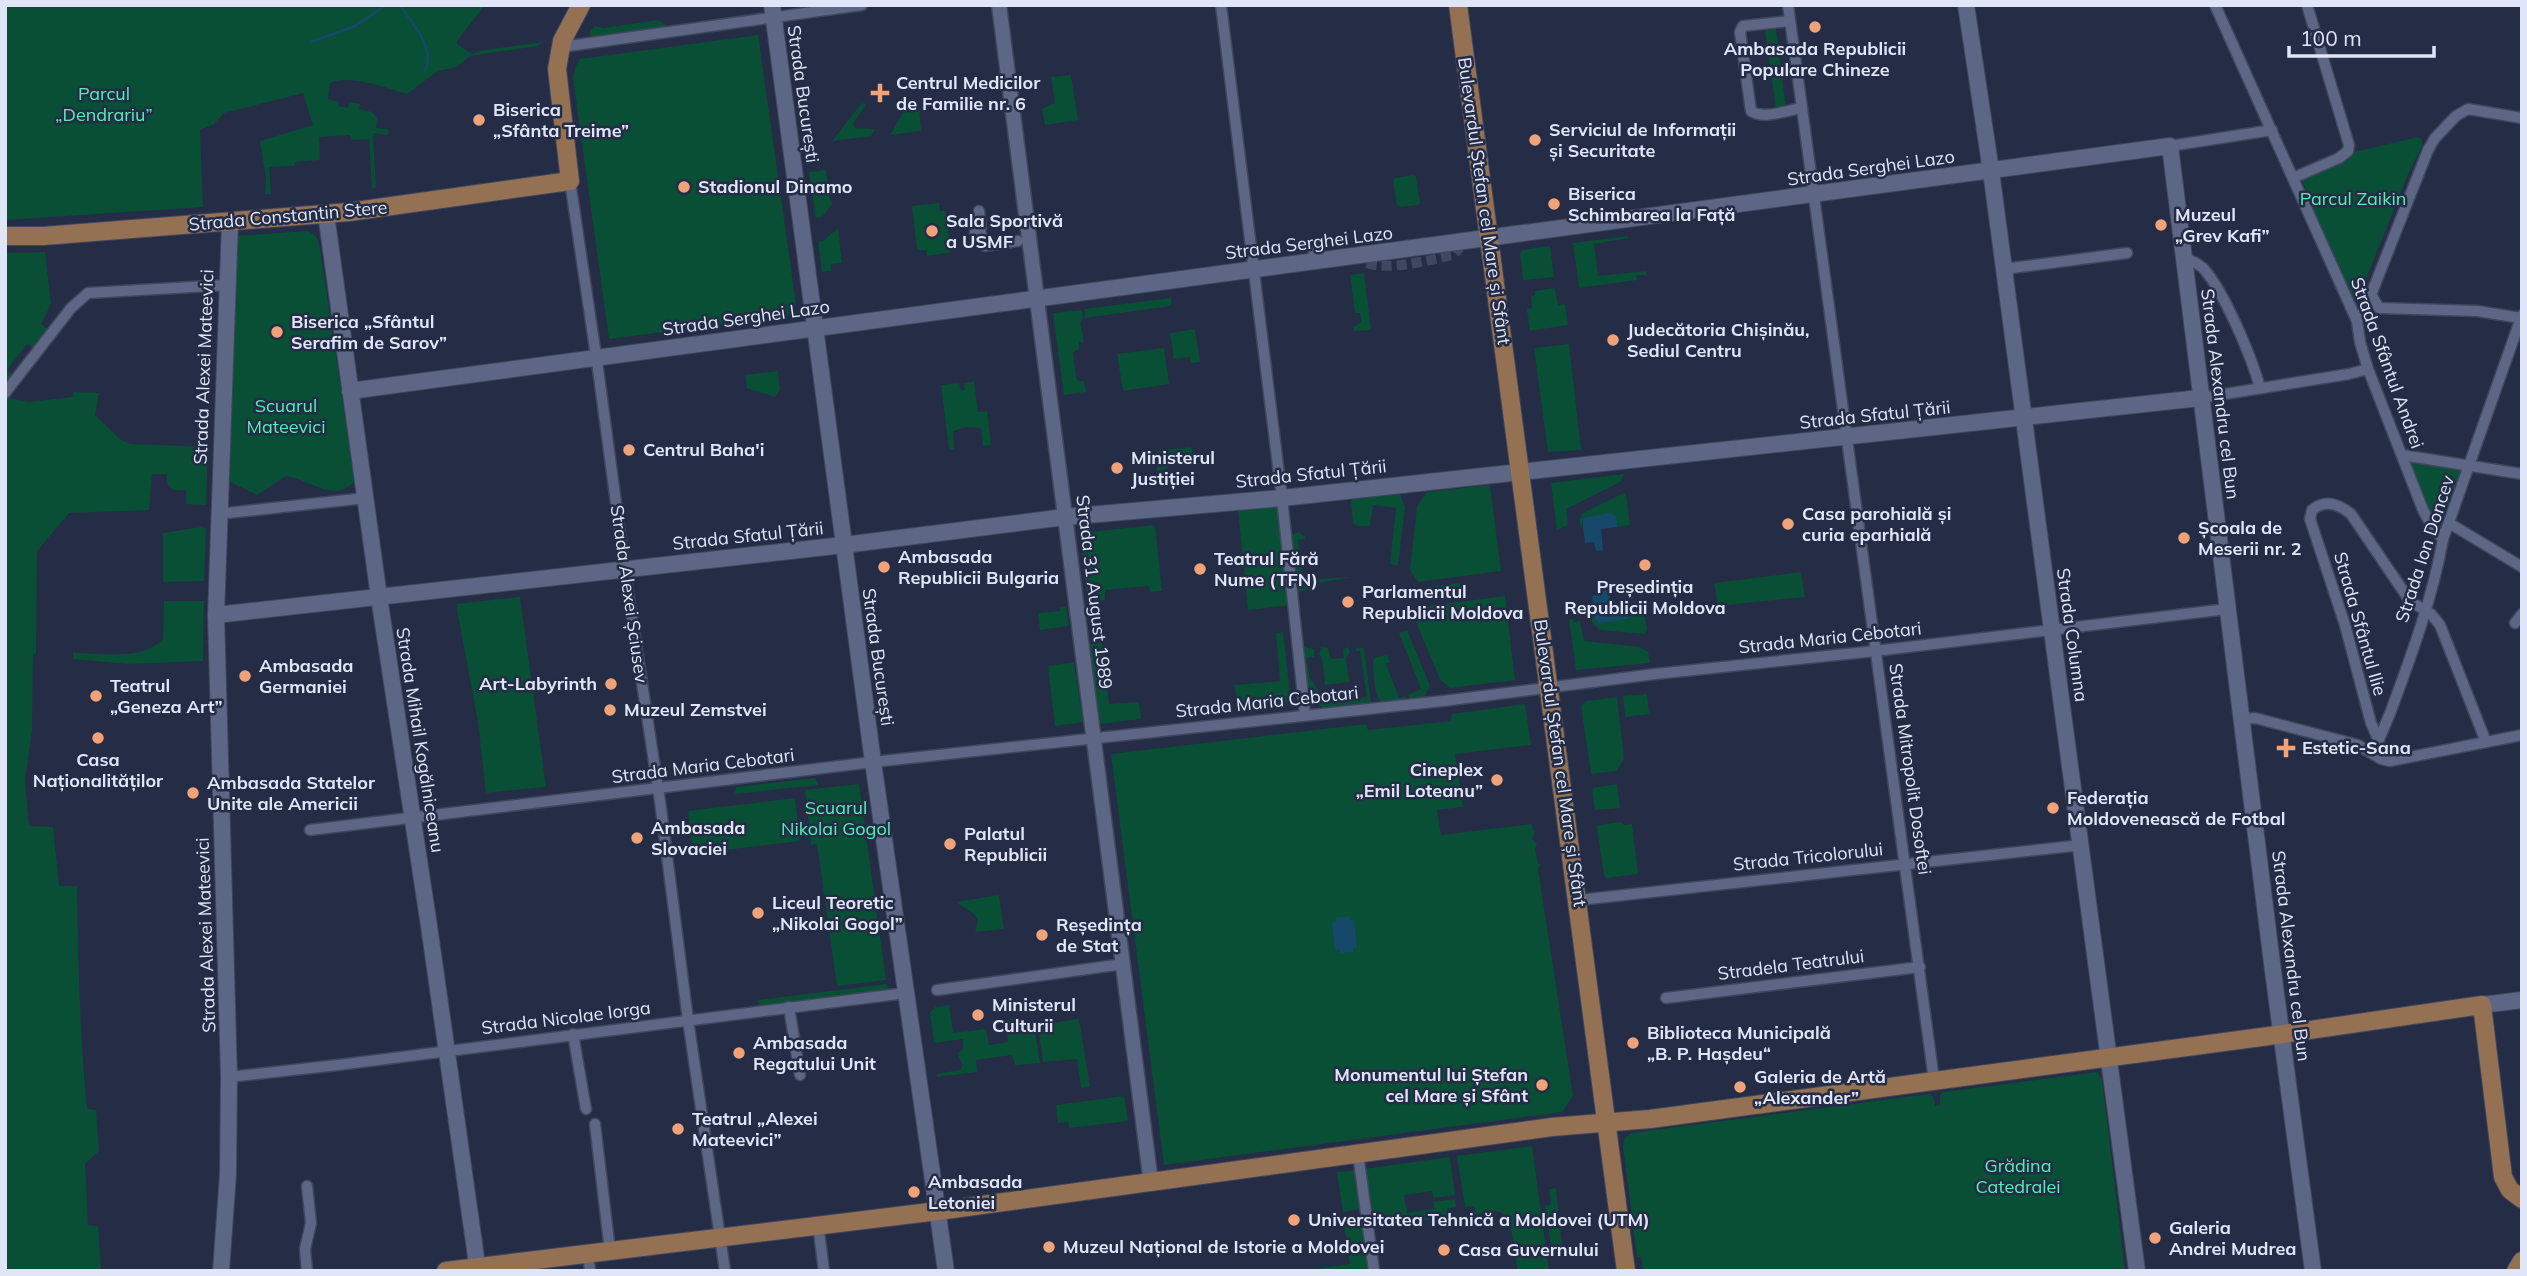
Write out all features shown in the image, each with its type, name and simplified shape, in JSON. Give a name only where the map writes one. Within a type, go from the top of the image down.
[{"type":"main road","name":"Strada Alexei Șciusev","points":[[570,181],[557,69],[570,22],[581,5]]},
{"type":"main road","name":"Bulevardul Ștefan cel Mare și Sfânt","points":[[1458,5],[1579,900],[1626,1271]]},
{"type":"main road","name":"Strada Columna","points":[[1966,5],[1991,171],[2137,1271]]},
{"type":"main road","name":"Strada București","points":[[773,12],[873,762],[946,1271]]},
{"type":"main road","name":"Strada Serghei Lazo","points":[[350,391],[1254,270],[1314,255],[1340,261],[2170,146]]},
{"type":"main road","name":"Strada Alexandru cel Bun","points":[[2170,146],[2313,1271]]},
{"type":"main road","name":"Strada Constantin Stere","points":[[5,236],[43,236],[326,214],[570,181]]},
{"type":"main road","name":"Strada Mihail Kogălniceanu","points":[[326,214],[379,597],[478,1269]]},
{"type":"main road","name":"Strada Alexei Mateevici","points":[[221,1271],[228,1174],[229,1077],[216,614],[230,222]]},
{"type":"main road","name":"Strada Sfatul Țării","points":[[216,614],[844,545],[1065,517],[1282,498],[2200,398]]},
{"type":"main road","points":[[446,1271],[589,1262],[610,1251],[1152,1183],[1552,1127],[1642,1120],[2281,1035],[2522,1000]]},
{"type":"main road","points":[[2482,1005],[2503,1177],[2510,1190],[2522,1199]]},
{"type":"main road","points":[[2516,1271],[2522,1261]]},
{"type":"street","points":[[561,47],[773,12],[862,5]]},
{"type":"street","name":"Strada 31 August 1989","points":[[999,5],[1152,1183]]},
{"type":"street","points":[[1221,5],[1282,498],[1305,715]]},
{"type":"street","name":"Strada Mitropolit Dosoftei","points":[[1788,5],[1934,1080]]},
{"type":"street","name":"Strada Sfântul Andrei","points":[[2215,5],[2357,321],[2368,369],[2428,521],[2443,539]]},
{"type":"street","points":[[2293,178],[2339,158],[2348,151],[2349,145],[2307,5]]},
{"type":"street","points":[[1790,21],[1743,26],[1740,32],[1751,111],[1763,115],[1802,108]]},
{"type":"street","points":[[2357,321],[2371,295],[2414,181],[2435,138],[2456,116],[2468,109],[2522,118]]},
{"type":"street","name":"Strada Serghei Lazo","points":[[2170,146],[2272,130]]},
{"type":"street","name":"Strada Alexei Șciusev","points":[[570,181],[725,1271]]},
{"type":"street","points":[[978,235],[985,246],[1018,241]]},
{"type":"street","points":[[2004,269],[2127,253]]},
{"type":"street","points":[[2183,258],[2191,260],[2204,270],[2222,299],[2260,388]]},
{"type":"street","points":[[5,393],[71,308],[88,293],[227,285]]},
{"type":"street","points":[[2371,295],[2374,304],[2379,308],[2477,311],[2521,317]]},
{"type":"street","name":"Strada Ion Doncev","points":[[2374,753],[2425,610],[2438,569],[2443,539],[2521,317]]},
{"type":"street","name":"Strada Sfatul Țării","points":[[2200,398],[2368,369]]},
{"type":"street","points":[[2402,455],[2522,474]]},
{"type":"street","points":[[218,514],[366,498]]},
{"type":"street","name":"Strada Sfântul Ilie","points":[[2378,739],[2371,723],[2345,625],[2310,519],[2312,510],[2327,503],[2342,506],[2351,514],[2410,601],[2425,610]]},
{"type":"street","points":[[2449,523],[2522,567]]},
{"type":"street","name":"Strada Maria Cebotari","points":[[310,831],[873,762],[1550,688],[2227,609]]},
{"type":"street","points":[[2425,610],[2440,625],[2486,741]]},
{"type":"street","points":[[2242,719],[2255,718],[2358,745],[2381,759],[2398,760],[2522,735]]},
{"type":"street","name":"Strada Tricolorului","points":[[1579,900],[2082,845]]},
{"type":"street","points":[[937,990],[1123,964]]},
{"type":"street","name":"Stradela Teatrului","points":[[1666,998],[1920,967]]},
{"type":"street","name":"Strada Nicolae Iorga","points":[[229,1077],[906,993]]},
{"type":"street","points":[[789,1007],[800,1075]]},
{"type":"street","points":[[573,1034],[586,1109]]},
{"type":"street","points":[[595,1124],[610,1251]]},
{"type":"street","points":[[1358,1154],[1374,1271]]},
{"type":"street","points":[[307,1185],[311,1223],[304,1249],[307,1271]]},
{"type":"street","points":[[818,1224],[824,1271]]},
{"type":"green space","name":"Parcul „Dendrariu”","points":[[5,5],[485,5],[457,41],[457,44],[472,54],[543,42],[538,46],[470,56],[457,67],[438,71],[407,94],[358,81],[330,83],[328,99],[348,108],[349,102],[360,104],[359,109],[372,112],[377,118],[376,128],[389,130],[388,135],[373,133],[376,188],[372,188],[369,139],[351,140],[350,135],[319,137],[320,160],[295,162],[294,166],[269,167],[271,194],[265,194],[266,177],[260,141],[313,125],[303,93],[224,113],[214,124],[200,130],[203,207],[5,220]]},
{"type":"green space","points":[[658,20],[668,27],[592,37],[589,33],[595,26],[603,28]]},
{"type":"green space","points":[[1776,29],[1786,109],[1776,110],[1765,30]]},
{"type":"green space","name":"Stadionul Dinamo","points":[[758,35],[796,304],[788,316],[609,339],[573,78],[576,66],[580,59]]},
{"type":"green space","points":[[1071,75],[1078,120],[1045,125],[1042,109],[1055,103],[1051,77]]},
{"type":"green space","points":[[862,103],[866,105],[853,123],[855,128],[875,129],[871,136],[832,141]]},
{"type":"green space","points":[[919,105],[921,131],[890,135],[907,107]]},
{"type":"green space","name":"Parcul Zaikin","points":[[2418,137],[2422,140],[2422,146],[2360,294],[2347,301],[2301,177],[2354,152]]},
{"type":"green space","points":[[826,170],[830,201],[833,203],[822,217],[816,218],[809,172]]},
{"type":"green space","points":[[1414,175],[1420,203],[1400,207],[1397,205],[1393,180]]},
{"type":"green space","name":"Sala Sportivă a USMF","points":[[939,203],[940,211],[946,211],[951,252],[927,256],[926,250],[917,250],[912,206]]},
{"type":"green space","points":[[838,228],[842,263],[831,264],[831,271],[822,272],[818,242]]},
{"type":"green space","name":"Scuarul Mateevici","points":[[307,231],[318,240],[320,249],[355,481],[347,488],[330,491],[286,476],[257,495],[224,479],[234,236]]},
{"type":"green space","points":[[1628,236],[1594,244],[1598,276],[1647,271],[1646,275],[1636,275],[1637,280],[1579,288],[1573,243]]},
{"type":"green space","points":[[1550,246],[1554,277],[1523,280],[1520,253],[1523,250]]},
{"type":"green space","points":[[45,252],[51,304],[41,324],[49,330],[35,349],[27,344],[7,370],[14,376],[5,387],[5,253]]},
{"type":"green space","points":[[1364,273],[1371,330],[1354,331],[1354,327],[1361,322],[1360,313],[1355,313],[1350,275]]},
{"type":"green space","points":[[1555,288],[1558,305],[1565,304],[1568,325],[1530,331],[1527,309],[1532,308],[1531,296],[1535,295],[1535,291]]},
{"type":"green space","points":[[1171,298],[1171,306],[1085,318],[1084,309]]},
{"type":"green space","points":[[1082,310],[1083,318],[1080,322],[1084,342],[1079,342],[1079,349],[1073,352],[1076,378],[1084,381],[1086,392],[1064,395],[1053,313]]},
{"type":"green space","points":[[1195,329],[1200,362],[1191,363],[1190,357],[1174,359],[1170,333]]},
{"type":"green space","points":[[1569,344],[1581,450],[1548,452],[1534,348]]},
{"type":"green space","points":[[1164,348],[1169,384],[1123,391],[1117,354]]},
{"type":"green space","points":[[778,371],[780,390],[775,397],[747,388],[745,375]]},
{"type":"green space","points":[[974,381],[978,412],[987,411],[991,445],[983,446],[981,428],[967,427],[953,431],[954,449],[949,450],[941,385],[959,383],[961,390],[965,390],[964,383]]},
{"type":"green space","points":[[74,392],[99,393],[95,415],[120,439],[130,444],[208,447],[206,505],[186,504],[186,490],[173,490],[168,485],[166,474],[152,474],[149,510],[69,513],[37,551],[32,731],[25,781],[29,826],[53,827],[59,886],[77,886],[87,1109],[96,1110],[99,1151],[85,1164],[88,1225],[98,1226],[101,1271],[5,1271],[5,397],[29,402],[73,397]]},
{"type":"green space","points":[[1191,447],[1195,456],[1206,457],[1175,460],[1166,470],[1157,471],[1155,455],[1158,451]]},
{"type":"green space","points":[[2414,460],[2460,470],[2446,517],[2430,515],[2409,466]]},
{"type":"green space","points":[[1624,474],[1620,482],[1566,509],[1568,525],[1557,530],[1551,483]]},
{"type":"green space","points":[[1490,485],[1501,571],[1418,582],[1410,570],[1417,507],[1427,492]]},
{"type":"green space","points":[[1395,491],[1400,494],[1405,507],[1398,566],[1390,564],[1396,508],[1373,505],[1370,526],[1357,526],[1353,523],[1351,501],[1355,497]]},
{"type":"green space","points":[[1624,493],[1630,525],[1618,527],[1616,516],[1582,518],[1582,530],[1579,520],[1583,513]]},
{"type":"green space","points":[[1272,505],[1279,510],[1290,605],[1248,610],[1238,510]]},
{"type":"green space","points":[[1155,525],[1162,591],[1150,592],[1149,586],[1105,590],[1105,600],[1088,603],[1080,533]]},
{"type":"green space","points":[[201,527],[206,529],[204,581],[163,582],[163,533]]},
{"type":"green space","points":[[1299,532],[1305,537],[1298,540],[1302,575],[1316,579],[1353,577],[1312,584],[1312,587],[1295,594],[1290,535]]},
{"type":"green space","points":[[1801,572],[1805,597],[1718,606],[1714,583]]},
{"type":"green space","points":[[1460,583],[1462,595],[1421,601],[1419,588]]},
{"type":"green space","points":[[1505,596],[1515,680],[1450,688],[1440,679],[1416,622],[1421,607]]},
{"type":"green space","points":[[520,597],[546,787],[486,793],[478,722],[456,604]]},
{"type":"green space","points":[[164,601],[204,601],[203,661],[128,664],[73,659],[73,653],[133,653],[154,646],[163,639]]},
{"type":"green space","points":[[1643,601],[1647,630],[1644,634],[1600,630],[1592,622],[1591,613],[1594,611],[1595,620],[1629,616],[1627,603]]},
{"type":"green space","points":[[1066,606],[1069,626],[1040,630],[1038,613],[1060,611],[1060,607]]},
{"type":"green space","points":[[1569,619],[1580,621],[1584,641],[1640,647],[1648,652],[1650,663],[1576,670]]},
{"type":"green space","points":[[1407,630],[1430,686],[1424,697],[1411,702],[1408,695],[1421,689],[1399,633]]},
{"type":"green space","points":[[1283,632],[1291,702],[1237,707],[1235,685],[1280,681],[1276,633]]},
{"type":"green space","points":[[1102,643],[1109,704],[1139,702],[1141,719],[1100,724],[1090,644]]},
{"type":"green space","points":[[1304,647],[1314,649],[1314,657],[1306,658],[1310,678],[1327,703],[1367,697],[1360,651],[1355,651],[1357,648],[1364,648],[1371,702],[1368,705],[1338,709],[1320,706],[1314,701],[1306,684]]},
{"type":"green space","points":[[1321,647],[1328,648],[1331,659],[1344,658],[1343,649],[1348,647],[1350,653],[1346,658],[1349,682],[1325,685],[1322,657],[1319,655]]},
{"type":"green space","points":[[1387,655],[1390,662],[1386,664],[1399,698],[1405,696],[1407,702],[1385,703],[1379,699],[1374,683],[1373,661],[1376,657]]},
{"type":"green space","points":[[1074,662],[1083,722],[1055,726],[1048,666]]},
{"type":"green space","points":[[1647,694],[1649,714],[1625,717],[1623,696]]},
{"type":"green space","points":[[1617,697],[1624,759],[1616,771],[1591,774],[1581,706],[1586,701]]},
{"type":"green space","points":[[1525,704],[1531,745],[1455,754],[1463,807],[1437,810],[1441,835],[1532,824],[1535,831],[1532,839],[1537,844],[1535,848],[1540,864],[1538,869],[1573,1096],[1562,1112],[1164,1165],[1111,754],[1366,724],[1368,730],[1451,721],[1452,714]]},
{"type":"green space","points":[[815,778],[819,785],[735,794],[736,787]]},
{"type":"green space","name":"Scuarul Nikolai Gogol","points":[[859,784],[886,980],[837,986],[817,844],[811,845],[805,790]]},
{"type":"green space","points":[[1617,784],[1620,808],[1595,810],[1592,788]]},
{"type":"green space","points":[[795,798],[800,841],[693,854],[688,811]]},
{"type":"green space","points":[[1622,822],[1624,825],[1632,824],[1638,874],[1607,878],[1604,876],[1597,827]]},
{"type":"green space","points":[[999,895],[1004,929],[975,932],[978,920],[973,913],[956,902]]},
{"type":"green space","points":[[887,984],[889,990],[759,1006],[758,1000]]},
{"type":"green space","points":[[949,1005],[953,1033],[986,1029],[989,1045],[1008,1042],[1006,1020],[1015,1019],[1018,1024],[1034,1022],[1040,1063],[1015,1065],[1012,1055],[976,1060],[977,1072],[937,1077],[936,1074],[960,1070],[963,1065],[957,1053],[963,1050],[963,1039],[934,1043],[930,1013],[935,1007]]},
{"type":"green space","points":[[1079,1019],[1090,1087],[1081,1088],[1077,1059],[1043,1062],[1038,1025]]},
{"type":"green space","name":"Grădina Catedralei","points":[[2097,1072],[2102,1079],[2125,1271],[1643,1271],[1641,1257],[1637,1257],[1623,1146],[1625,1138],[1631,1133],[1929,1094],[1933,1096],[1935,1106],[1940,1105],[1940,1095],[1943,1092]]},
{"type":"green space","points":[[1124,1096],[1128,1121],[1069,1128],[1068,1122],[1058,1123],[1056,1105]]},
{"type":"green space","points":[[1532,1146],[1549,1271],[1518,1271],[1509,1218],[1498,1211],[1475,1214],[1474,1206],[1465,1207],[1457,1156]]},
{"type":"green space","points":[[1450,1157],[1455,1195],[1433,1198],[1432,1191],[1404,1195],[1407,1213],[1434,1209],[1433,1202],[1455,1199],[1456,1207],[1447,1209],[1448,1217],[1383,1226],[1372,1220],[1364,1169]]},
{"type":"green space","points":[[1356,1170],[1361,1209],[1343,1212],[1337,1172]]},
{"type":"green space","points":[[1556,1188],[1562,1245],[1551,1246],[1545,1206],[1551,1205],[1549,1189]]},
{"type":"green space","points":[[1362,1218],[1368,1271],[1302,1271],[1350,1264],[1343,1220]]},
{"type":"water","points":[[1611,513],[1616,516],[1618,527],[1601,529],[1603,550],[1596,551],[1594,542],[1585,543],[1582,518]]},
{"type":"water","points":[[1608,584],[1611,605],[1627,603],[1629,616],[1626,619],[1599,623],[1595,620],[1592,596],[1599,595],[1598,586]]},
{"type":"water","points":[[1349,916],[1349,920],[1354,920],[1357,947],[1353,948],[1353,952],[1340,953],[1340,949],[1335,950],[1332,923],[1336,922],[1336,918]]},
{"type":"waterway","points":[[311,42],[355,26],[386,5]]},
{"type":"waterway","points":[[400,5],[425,45],[428,63],[425,71]]},
{"type":"tunnel","points":[[1367,263],[1397,265],[1453,255],[1459,244]]},
{"type":"place","name":"Ambasada Republicii Populare Chineze","points":[[1815,27]]},
{"type":"place","name":"Centrul Medicilor de Familie nr. 6","points":[[880,93]]},
{"type":"place","name":"Biserica „Sfânta Treime”","points":[[479,120]]},
{"type":"place","name":"Serviciul de Informații și Securitate","points":[[1535,140]]},
{"type":"place","name":"Stadionul Dinamo","points":[[684,187]]},
{"type":"place","name":"Biserica Schimbarea la Față","points":[[1554,204]]},
{"type":"place","name":"Muzeul „Grev Kafi”","points":[[2161,225]]},
{"type":"place","name":"Sala Sportivă a USMF","points":[[932,231]]},
{"type":"place","name":"Biserica „Sfântul Serafim de Sarov”","points":[[277,332]]},
{"type":"place","name":"Judecătoria Chișinău, Sediul Centru","points":[[1613,340]]},
{"type":"place","name":"Centrul Baha'i","points":[[629,450]]},
{"type":"place","name":"Ministerul Justiției","points":[[1117,468]]},
{"type":"place","name":"Casa parohială și curia eparhială","points":[[1788,524]]},
{"type":"place","name":"Școala de Meserii nr. 2","points":[[2184,538]]},
{"type":"place","name":"Președinția Republicii Moldova","points":[[1645,565]]},
{"type":"place","name":"Ambasada Republicii Bulgaria","points":[[884,567]]},
{"type":"place","name":"Teatrul Fără Nume (TFN)","points":[[1200,569]]},
{"type":"place","name":"Parlamentul Republicii Moldova","points":[[1348,602]]},
{"type":"place","name":"Ambasada Germaniei","points":[[245,676]]},
{"type":"place","name":"Art-Labyrinth","points":[[611,684]]},
{"type":"place","name":"Teatrul „Geneza Art”","points":[[96,696]]},
{"type":"place","name":"Muzeul Zemstvei","points":[[610,710]]},
{"type":"place","name":"Casa Naționalităților","points":[[98,738]]},
{"type":"place","name":"Estetic-Sana","points":[[2286,748]]},
{"type":"place","name":"Cineplex „Emil Loteanu”","points":[[1497,780]]},
{"type":"place","name":"Ambasada Statelor Unite ale Americii","points":[[193,793]]},
{"type":"place","name":"Federația Moldovenească de Fotbal","points":[[2053,808]]},
{"type":"place","name":"Ambasada Slovaciei","points":[[637,838]]},
{"type":"place","name":"Palatul Republicii","points":[[950,844]]},
{"type":"place","name":"Liceul Teoretic „Nikolai Gogol”","points":[[758,913]]},
{"type":"place","name":"Reședința de Stat","points":[[1042,935]]},
{"type":"place","name":"Ministerul Culturii","points":[[978,1015]]},
{"type":"place","name":"Biblioteca Municipală „B. P. Hașdeu“","points":[[1633,1043]]},
{"type":"place","name":"Ambasada Regatului Unit","points":[[739,1053]]},
{"type":"place","name":"Monumentul lui Ștefan cel Mare și Sfânt","points":[[1542,1085]]},
{"type":"place","name":"Galeria de Artă „Alexander”","points":[[1740,1087]]},
{"type":"place","name":"Teatrul „Alexei Mateevici”","points":[[678,1129]]},
{"type":"place","name":"Ambasada Letoniei","points":[[914,1192]]},
{"type":"place","name":"Universitatea Tehnică a Moldovei (UTM)","points":[[1294,1220]]},
{"type":"place","name":"Galeria Andrei Mudrea","points":[[2155,1238]]},
{"type":"place","name":"Muzeul Național de Istorie a Moldovei","points":[[1049,1247]]},
{"type":"place","name":"Casa Guvernului","points":[[1444,1250]]}]
